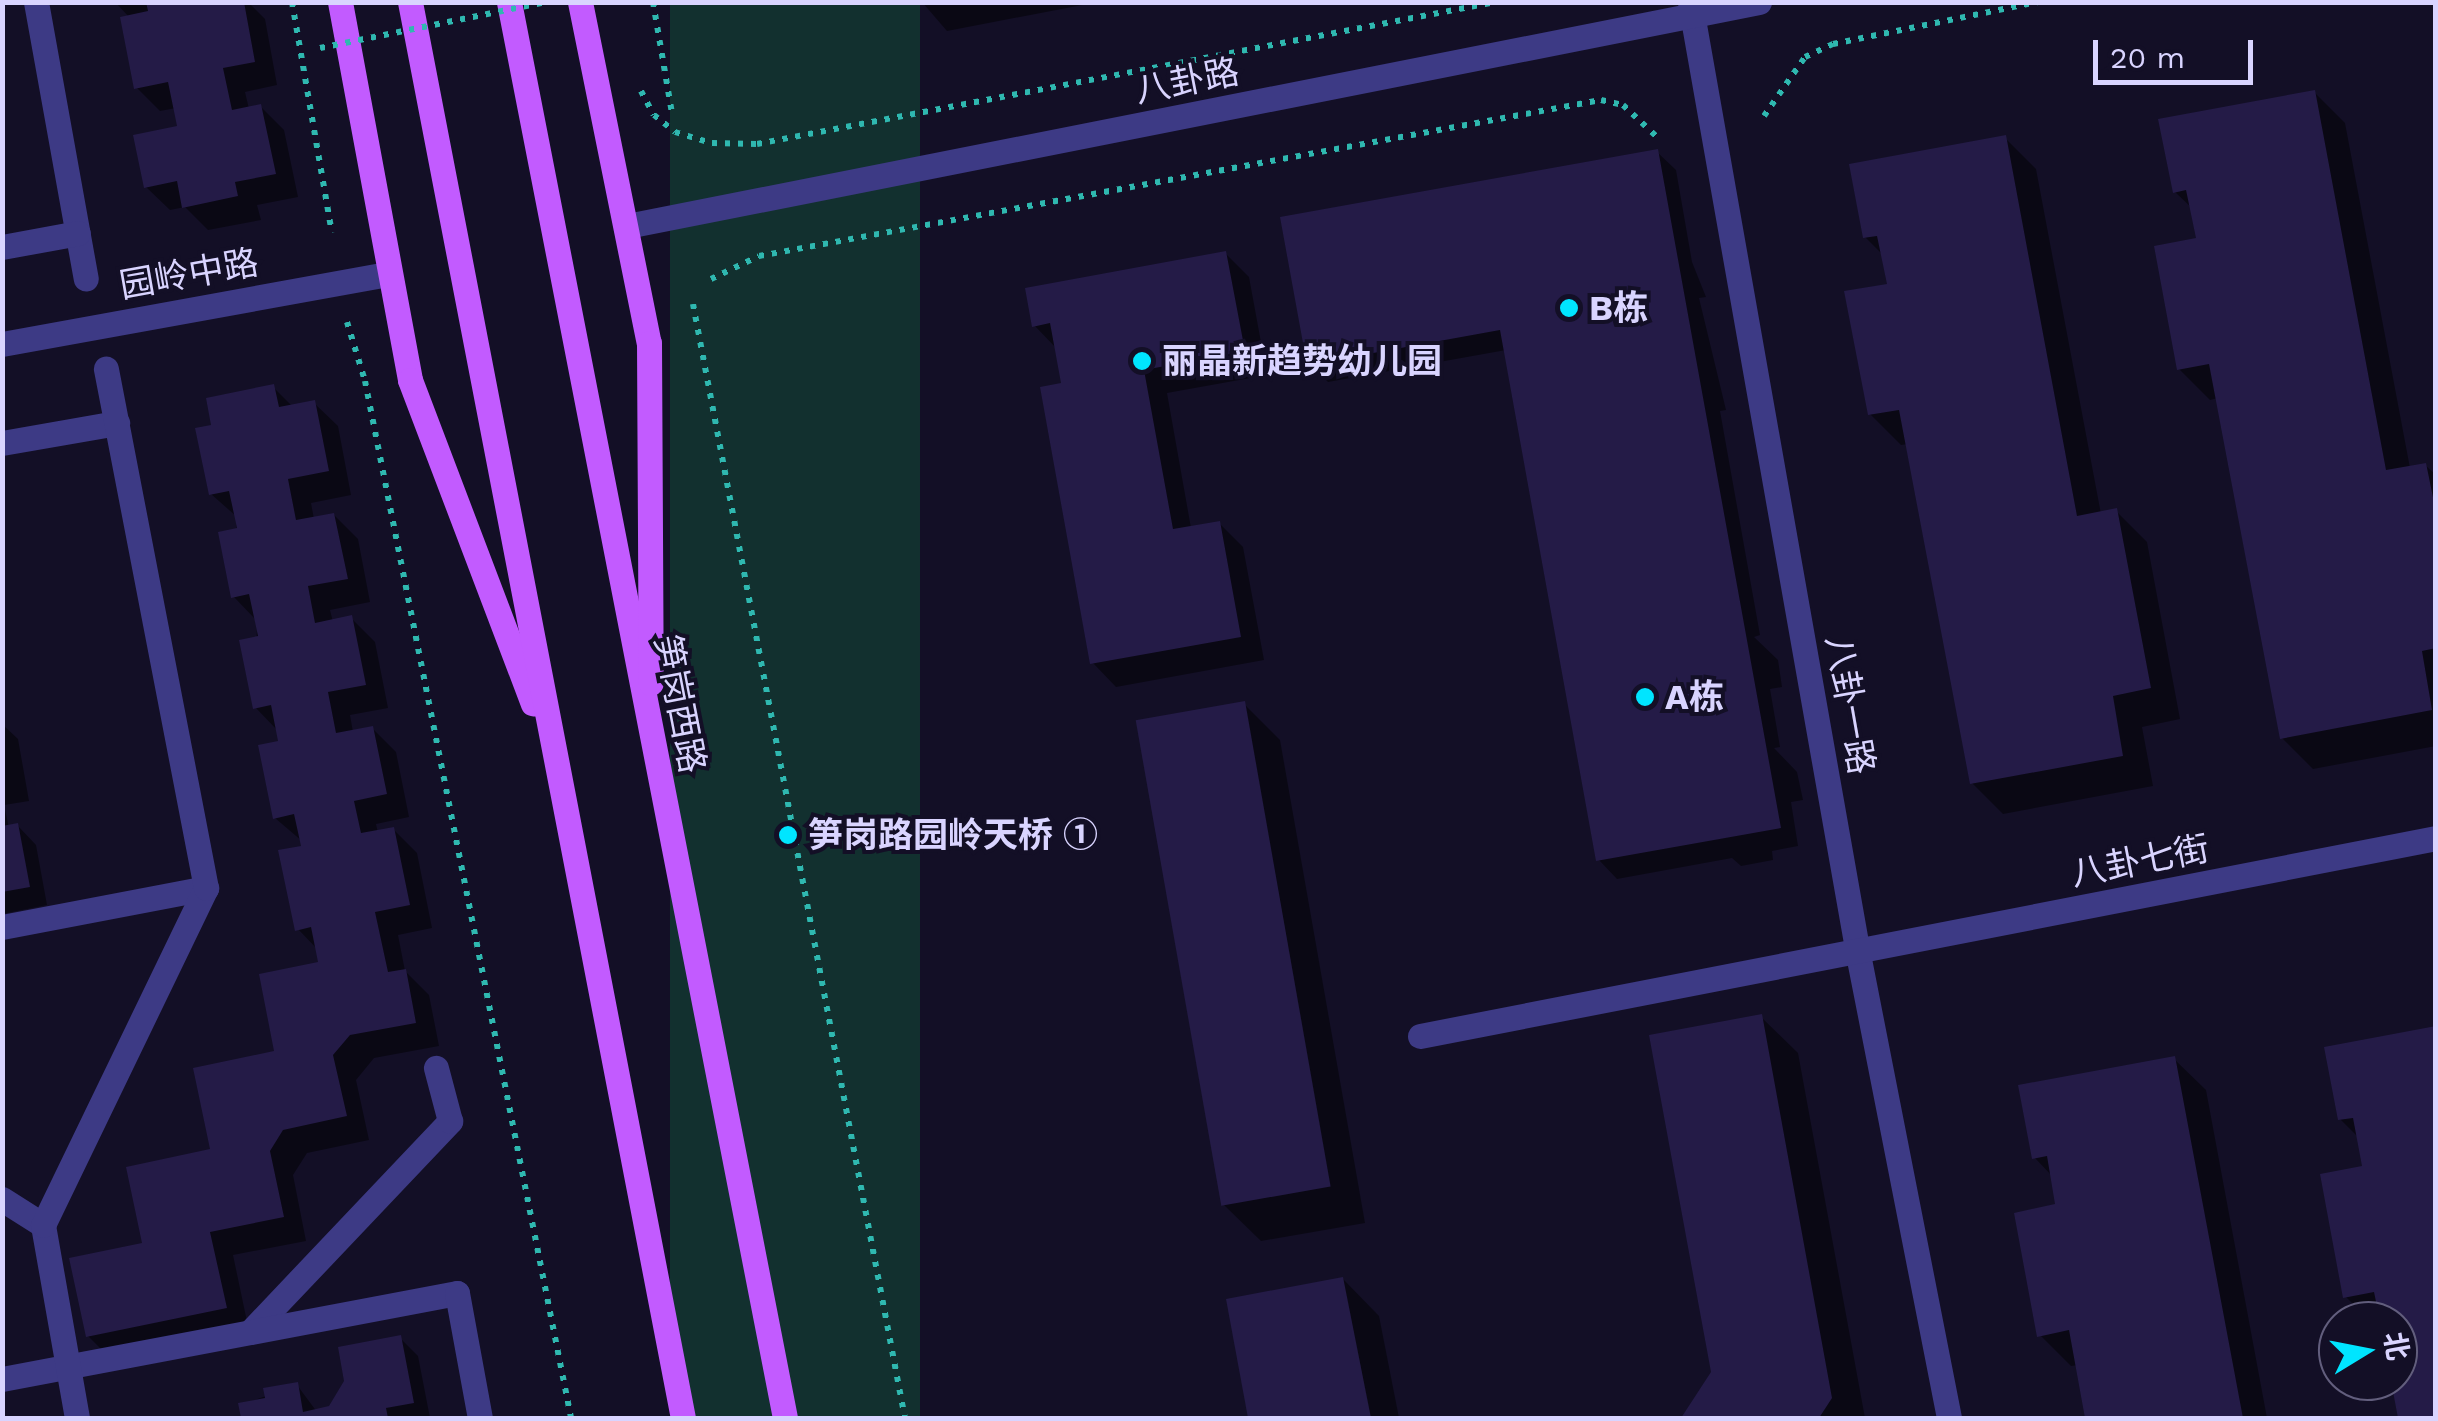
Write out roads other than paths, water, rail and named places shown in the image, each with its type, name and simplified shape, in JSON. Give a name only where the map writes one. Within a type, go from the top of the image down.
[{"type":"main road","points":[[340,2],[387,274],[410,380],[555,759]]},
{"type":"main road","points":[[410,2],[684,1418]]},
{"type":"main road","name":"笋岗西路","points":[[509,2],[785,1418]]},
{"type":"main road","points":[[580,2],[650,343],[651,738]]},
{"type":"street","points":[[36,2],[86,279]]},
{"type":"street","name":"八卦路","points":[[627,226],[1691,9],[1760,2]]},
{"type":"street","name":"八卦一路","points":[[1691,9],[1858,954],[1949,1418]]},
{"type":"street","points":[[2,247],[78,234]]},
{"type":"street","name":"园岭中路","points":[[2,344],[387,274]]},
{"type":"street","points":[[77,1418],[42,1225],[206,888],[106,369]]},
{"type":"street","points":[[2,443],[117,423]]},
{"type":"street","name":"八卦七街","points":[[1420,1036],[1858,954],[2436,838]]},
{"type":"street","points":[[2,927],[206,888]]},
{"type":"street","points":[[250,1332],[450,1122],[436,1068]]},
{"type":"street","points":[[2,1198],[42,1225]]},
{"type":"street","points":[[2,1379],[457,1293],[480,1418]]},
{"type":"place","name":"B栋","points":[[1569,308]]},
{"type":"place","name":"丽晶新趋势幼儿园","points":[[1142,361]]},
{"type":"place","name":"A栋","points":[[1645,697]]},
{"type":"place","name":"笋岗路园岭天桥 ①","points":[[788,835]]}]
